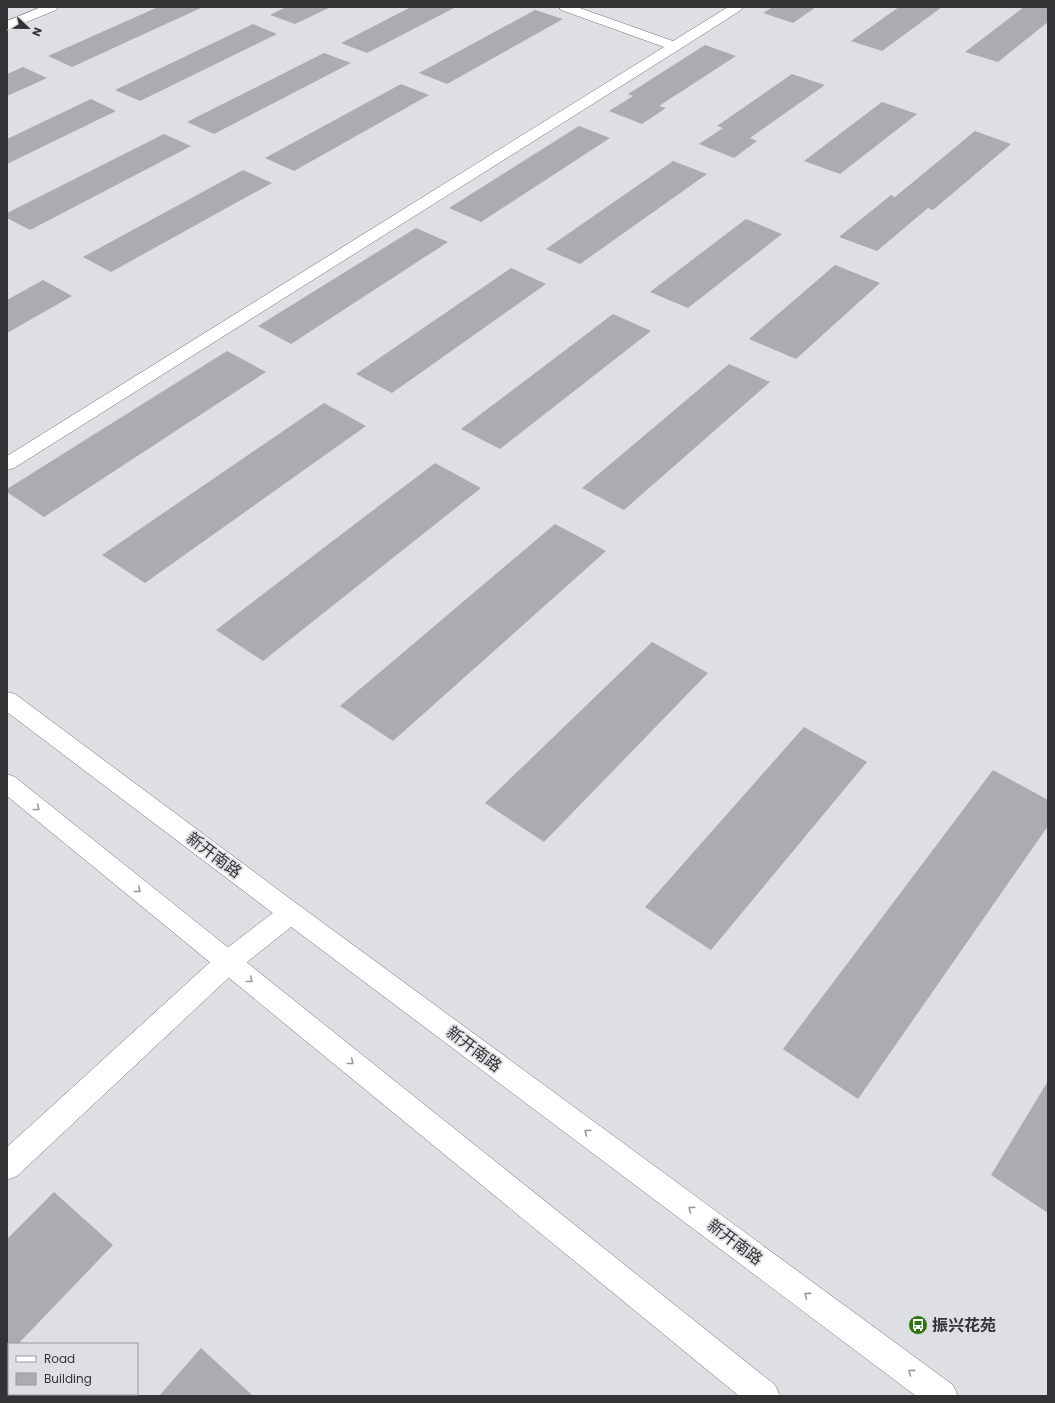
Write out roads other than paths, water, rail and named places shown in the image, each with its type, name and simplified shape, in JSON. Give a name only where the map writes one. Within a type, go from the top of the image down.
[{"type":"street","points":[[7,26],[52,7]]},
{"type":"street","points":[[565,7],[675,46]]},
{"type":"street","points":[[7,464],[737,7]]},
{"type":"street","name":"新开南路","points":[[7,700],[291,913],[942,1396]]},
{"type":"street","points":[[7,783],[764,1396]]},
{"type":"street","points":[[7,1166],[228,962],[291,913]]},
{"type":"place","name":"振兴花苑","points":[[918,1325]]}]
